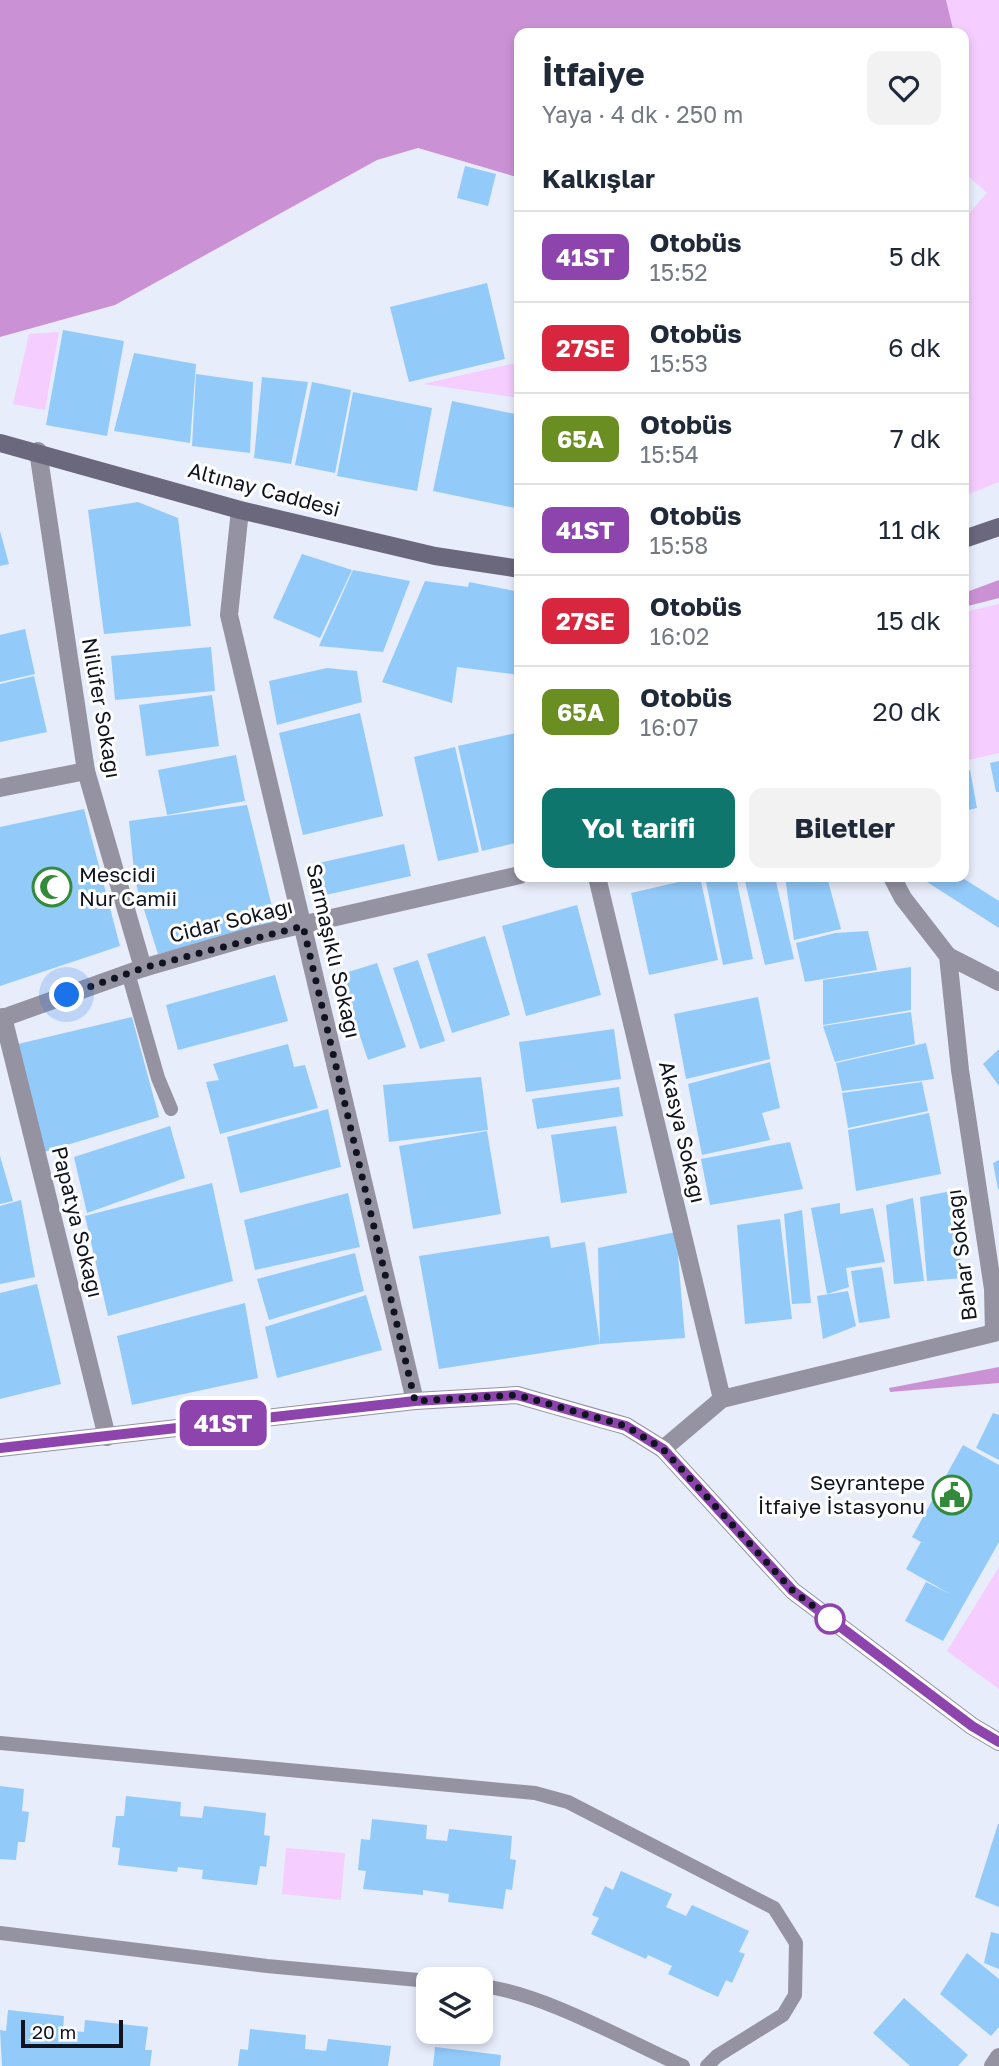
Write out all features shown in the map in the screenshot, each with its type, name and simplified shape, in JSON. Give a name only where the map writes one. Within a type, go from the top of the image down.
[{"type":"street","name":"Altınay Caddesi","points":[[0,443],[38,451],[240,510],[435,556],[514,568]]},
{"type":"street","name":"Nilüfer Sokağı","points":[[38,451],[86,771],[135,970]]},
{"type":"street","name":"Sarmaşıklı Sokağı","points":[[240,510],[229,615],[415,1401]]},
{"type":"street","points":[[969,537],[999,527]]},
{"type":"street","points":[[0,788],[86,771]]},
{"type":"street","name":"Cidar Sokağı","points":[[1,1018],[135,970],[303,926],[514,876]]},
{"type":"street","name":"Akasya Sokağı","points":[[598,882],[722,1399]]},
{"type":"street","points":[[895,882],[903,898],[948,956],[999,982]]},
{"type":"street","name":"Bahar Sokağı","points":[[663,1449],[722,1399],[994,1333],[993,1289],[960,1070],[948,956]]},
{"type":"street","name":"Papatya Sokağı","points":[[1,1018],[107,1437]]},
{"type":"street","points":[[0,1448],[415,1401],[517,1395],[626,1426],[663,1449],[793,1591],[972,1726],[999,1741]]},
{"type":"street","points":[[993,2066],[999,2057]]},
{"type":"lane","points":[[135,970],[158,1078],[171,1109]]},
{"type":"lane","points":[[0,1743],[535,1793],[568,1801],[774,1908],[796,1943],[795,1995],[783,2015],[717,2056],[707,2066]]},
{"type":"lane","points":[[0,1933],[267,1966],[416,1980]]},
{"type":"lane","points":[[493,1988],[508,1990],[542,2003],[683,2066]]},
{"type":"shaded area","points":[[0,0],[946,0],[953,28],[514,28],[514,176],[418,148],[377,160],[115,305],[0,337]]},
{"type":"shaded area","points":[[946,0],[999,0],[999,482],[969,494],[969,213],[987,193],[969,177],[969,28],[953,28]]},
{"type":"shaded area","points":[[59,332],[45,410],[13,404],[29,334]]},
{"type":"shaded area","points":[[514,363],[514,397],[423,384]]},
{"type":"shaded area","points":[[999,580],[999,598],[969,606],[969,591]]},
{"type":"shaded area","points":[[999,604],[999,753],[969,760],[969,611]]},
{"type":"shaded area","points":[[999,1367],[999,1383],[890,1392],[889,1388]]},
{"type":"shaded area","points":[[999,1567],[999,1689],[947,1651]]},
{"type":"shaded area","points":[[286,1848],[345,1853],[341,1900],[282,1894]]},
{"type":"building","points":[[465,166],[496,174],[488,206],[457,198]]},
{"type":"building","points":[[487,283],[505,359],[409,382],[390,307]]},
{"type":"building","points":[[63,330],[124,341],[107,436],[46,425]]},
{"type":"building","points":[[134,353],[196,364],[190,443],[114,431]]},
{"type":"building","points":[[196,374],[253,382],[250,453],[192,446]]},
{"type":"building","points":[[262,377],[308,382],[291,464],[254,458]]},
{"type":"building","points":[[312,382],[351,390],[335,473],[295,465]]},
{"type":"building","points":[[353,392],[432,408],[417,491],[337,476]]},
{"type":"building","points":[[452,401],[514,414],[514,508],[433,491]]},
{"type":"building","points":[[138,502],[178,518],[191,626],[104,634],[88,510]]},
{"type":"building","points":[[0,531],[9,564],[0,566]]},
{"type":"building","points":[[302,554],[352,570],[320,638],[273,618]]},
{"type":"building","points":[[353,570],[410,581],[383,652],[319,646]]},
{"type":"building","points":[[425,581],[468,587],[469,582],[514,591],[514,674],[457,667],[452,703],[382,682]]},
{"type":"building","points":[[25,629],[35,674],[0,682],[0,635]]},
{"type":"building","points":[[211,647],[215,691],[115,700],[111,656]]},
{"type":"building","points":[[327,668],[357,671],[362,702],[277,725],[269,681]]},
{"type":"building","points":[[34,676],[47,732],[0,742],[0,684]]},
{"type":"building","points":[[212,695],[219,746],[146,756],[139,705]]},
{"type":"building","points":[[360,713],[383,816],[303,835],[279,733]]},
{"type":"building","points":[[514,733],[514,843],[482,851],[458,746]]},
{"type":"building","points":[[455,747],[479,852],[438,861],[414,757]]},
{"type":"building","points":[[236,755],[245,801],[167,815],[158,770]]},
{"type":"building","points":[[999,761],[999,792],[996,792],[990,763]]},
{"type":"building","points":[[969,770],[977,808],[969,810]]},
{"type":"building","points":[[247,805],[276,923],[158,954],[135,881],[129,821]]},
{"type":"building","name":"Mescidi Nur Camii","points":[[84,809],[120,946],[0,986],[0,827]]},
{"type":"building","points":[[404,844],[411,876],[321,896],[314,864]]},
{"type":"building","points":[[678,882],[701,882],[718,960],[649,975],[631,893]]},
{"type":"building","points":[[706,882],[737,882],[753,959],[723,965]]},
{"type":"building","points":[[745,882],[776,882],[794,959],[765,965]]},
{"type":"building","points":[[786,882],[828,882],[841,929],[794,940]]},
{"type":"building","points":[[927,882],[969,882],[999,901],[999,928]]},
{"type":"building","points":[[577,905],[601,995],[526,1016],[502,926]]},
{"type":"building","points":[[868,931],[877,970],[805,982],[796,943],[835,933]]},
{"type":"building","points":[[485,936],[510,1015],[452,1033],[427,954]]},
{"type":"building","points":[[418,960],[445,1041],[420,1049],[393,968]]},
{"type":"building","points":[[377,963],[406,1047],[368,1060],[339,975]]},
{"type":"building","points":[[911,967],[911,1010],[823,1025],[823,980]]},
{"type":"building","points":[[275,975],[288,1021],[178,1050],[166,1005]]},
{"type":"building","points":[[758,997],[770,1059],[686,1079],[674,1014]]},
{"type":"building","points":[[911,1012],[915,1044],[835,1062],[823,1026]]},
{"type":"building","points":[[132,1017],[159,1117],[44,1152],[18,1044]]},
{"type":"building","points":[[614,1029],[621,1079],[526,1092],[519,1042]]},
{"type":"building","points":[[926,1043],[934,1079],[842,1091],[836,1063]]},
{"type":"building","points":[[288,1044],[294,1067],[305,1065],[318,1108],[220,1134],[206,1082],[219,1080],[213,1064]]},
{"type":"building","points":[[999,1049],[999,1086],[983,1064]]},
{"type":"building","points":[[770,1062],[780,1108],[762,1113],[770,1140],[702,1155],[688,1084]]},
{"type":"building","points":[[481,1077],[488,1130],[389,1142],[383,1085]]},
{"type":"building","points":[[922,1082],[928,1111],[848,1128],[842,1093]]},
{"type":"building","points":[[619,1087],[623,1116],[537,1129],[532,1099]]},
{"type":"building","points":[[328,1109],[341,1167],[240,1193],[227,1137]]},
{"type":"building","points":[[929,1113],[941,1174],[856,1191],[848,1130]]},
{"type":"building","points":[[170,1126],[185,1178],[87,1213],[74,1157]]},
{"type":"building","points":[[616,1126],[627,1193],[561,1203],[551,1135]]},
{"type":"building","points":[[487,1131],[501,1214],[413,1229],[399,1146]]},
{"type":"building","points":[[790,1142],[803,1189],[710,1205],[701,1159]]},
{"type":"building","points":[[0,1156],[13,1201],[0,1204]]},
{"type":"building","points":[[999,1160],[999,1189],[998,1189],[993,1163]]},
{"type":"building","points":[[212,1183],[233,1281],[108,1316],[85,1216]]},
{"type":"building","points":[[952,1191],[963,1278],[927,1281],[920,1197]]},
{"type":"building","points":[[348,1193],[360,1247],[255,1270],[244,1220]]},
{"type":"building","points":[[913,1198],[924,1281],[894,1284],[886,1205]]},
{"type":"building","points":[[21,1200],[35,1277],[0,1284],[0,1206]]},
{"type":"building","points":[[840,1203],[840,1214],[873,1208],[885,1262],[846,1268],[849,1287],[827,1294],[811,1208]]},
{"type":"building","points":[[802,1210],[811,1303],[792,1304],[784,1214]]},
{"type":"building","points":[[780,1219],[792,1319],[745,1324],[737,1225]]},
{"type":"building","points":[[676,1232],[685,1338],[600,1344],[598,1248]]},
{"type":"building","points":[[549,1236],[551,1248],[585,1242],[600,1344],[439,1369],[419,1256]]},
{"type":"building","points":[[355,1253],[364,1291],[269,1320],[257,1279]]},
{"type":"building","points":[[882,1267],[890,1318],[859,1323],[851,1271]]},
{"type":"building","points":[[37,1284],[61,1384],[0,1399],[0,1293]]},
{"type":"building","points":[[848,1291],[856,1326],[823,1339],[817,1296]]},
{"type":"building","points":[[366,1295],[382,1350],[277,1378],[265,1327]]},
{"type":"building","points":[[245,1303],[258,1378],[132,1405],[117,1336]]},
{"type":"building","points":[[993,1413],[999,1415],[999,1460],[976,1448]]},
{"type":"building","points":[[963,1445],[999,1465],[999,1542],[943,1641],[905,1621],[926,1582],[952,1595],[906,1569],[921,1542],[912,1537]]},
{"type":"building","points":[[0,1786],[24,1789],[22,1811],[29,1812],[25,1842],[18,1842],[16,1860],[0,1859]]},
{"type":"building","points":[[126,1796],[181,1802],[180,1816],[202,1818],[204,1806],[266,1813],[264,1835],[270,1836],[266,1867],[260,1866],[257,1885],[202,1879],[203,1870],[178,1867],[177,1872],[118,1865],[120,1848],[112,1847],[116,1816],[124,1816]]},
{"type":"building","points":[[372,1819],[427,1825],[426,1839],[447,1841],[449,1829],[512,1836],[510,1859],[516,1860],[512,1890],[506,1889],[503,1909],[448,1902],[449,1894],[423,1890],[423,1895],[363,1889],[366,1871],[358,1870],[361,1839],[370,1840]]},
{"type":"building","points":[[999,1824],[999,1907],[975,1897]]},
{"type":"building","points":[[621,1871],[672,1894],[666,1907],[686,1916],[692,1905],[749,1931],[739,1952],[745,1954],[732,1983],[726,1980],[718,1997],[668,1974],[672,1966],[648,1955],[646,1959],[591,1934],[599,1918],[592,1915],[605,1886],[613,1890]]},
{"type":"building","points":[[991,1932],[999,1934],[999,1969],[984,1963]]},
{"type":"building","points":[[967,1953],[999,1979],[999,2027],[991,2036],[940,1994]]},
{"type":"building","points":[[904,1998],[968,2055],[958,2066],[910,2066],[873,2033]]},
{"type":"building","points":[[8,2010],[64,2016],[63,2030],[84,2032],[85,2020],[148,2027],[145,2050],[152,2050],[150,2066],[2,2066],[0,2030],[6,2031]]},
{"type":"building","points":[[250,2029],[306,2035],[305,2049],[326,2051],[328,2039],[391,2046],[388,2066],[238,2066],[240,2049],[248,2050]]},
{"type":"building","points":[[435,2047],[501,2055],[500,2066],[433,2066]]},
{"type":"bus line","name":"41ST","points":[[0,1448],[415,1401],[517,1395],[626,1426],[663,1449],[793,1591],[972,1726],[999,1742]]},
{"type":"place","name":"Mescidi Nur Camii","points":[[52,887]]},
{"type":"place","name":"Seyrantepe İtfaiye İstasyonu","points":[[952,1495]]},
{"type":"route","points":[[67,995],[143,968],[253,936],[303,926],[415,1401],[517,1395],[626,1426],[663,1449],[793,1591],[833,1621],[830,1619]]}]
